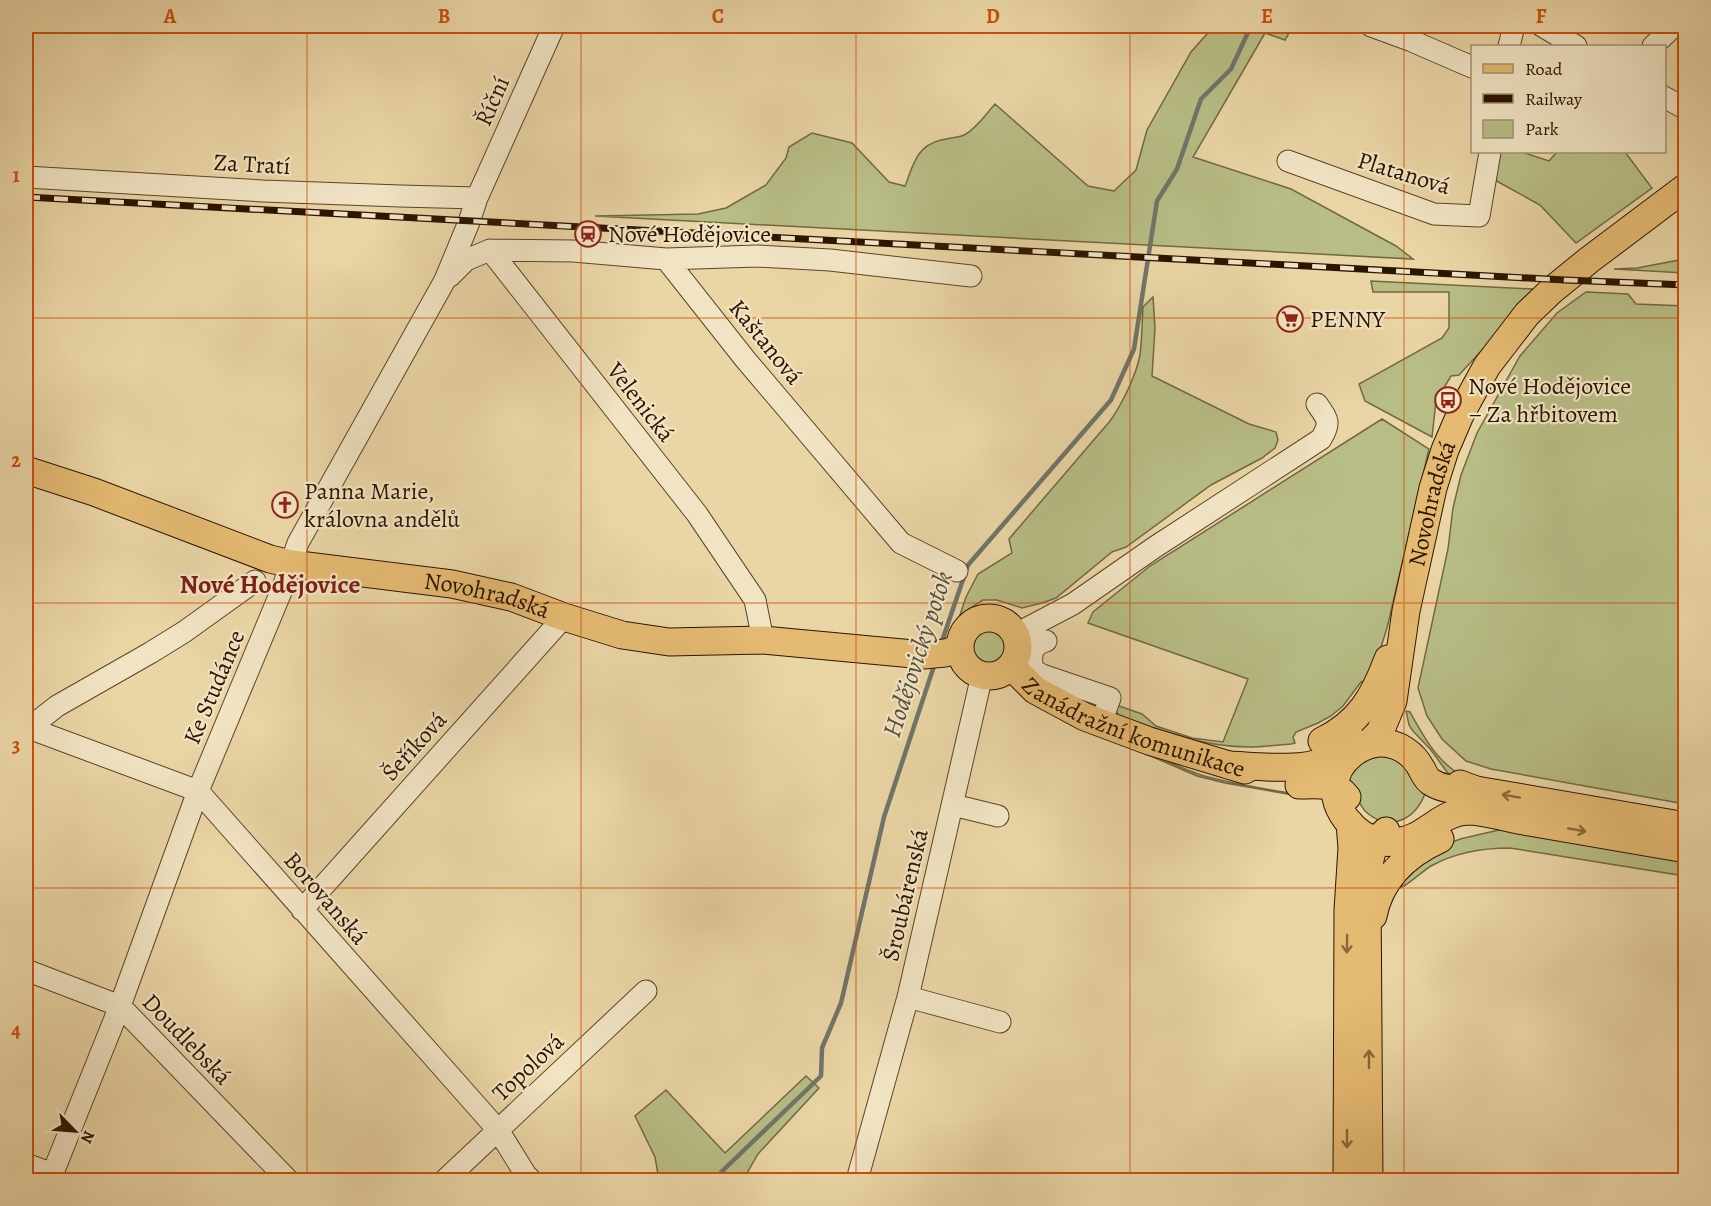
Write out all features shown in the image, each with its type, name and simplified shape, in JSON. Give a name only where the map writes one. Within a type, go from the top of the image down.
[{"type":"main road","name":"Novohradská","points":[[1384,738],[1393,701],[1406,611],[1433,488],[1445,450],[1460,415],[1487,366],[1527,314],[1589,260],[1686,187]]},
{"type":"main road","name":"Novohradská","points":[[26,470],[94,492],[270,560],[452,584],[512,597],[564,617],[622,635],[669,642],[763,640],[943,652]]},
{"type":"main road","points":[[1149,741],[1273,752],[1299,749],[1334,735],[1349,723],[1374,694],[1406,611]]},
{"type":"main road","points":[[981,618],[997,618],[1005,622],[1016,634],[1018,651],[1015,659],[1011,666],[1000,674],[982,675],[971,670],[963,661],[943,652],[967,626],[981,618]]},
{"type":"main road","name":"Zanádražní komunikace","points":[[1011,666],[1038,682],[1085,717],[1149,741],[1268,778],[1322,792],[1340,804],[1359,831],[1382,836]]},
{"type":"main road","points":[[1229,765],[1300,766],[1315,764],[1326,760],[1353,738],[1365,733],[1384,738],[1413,741],[1426,754],[1435,778],[1433,803],[1422,819],[1406,829],[1382,836],[1370,858],[1366,919],[1369,989],[1369,1180]]},
{"type":"main road","points":[[1384,738],[1388,743],[1400,747],[1416,760],[1430,782],[1435,778],[1445,778],[1476,790],[1686,826]]},
{"type":"main road","points":[[1347,1180],[1348,922],[1352,848],[1340,804],[1336,776],[1348,757],[1357,750],[1384,738]]},
{"type":"main road","points":[[1340,804],[1346,795],[1360,818],[1377,829],[1389,842],[1409,838],[1426,831],[1445,817],[1465,811],[1686,849]]},
{"type":"main road","points":[[1369,989],[1374,910],[1383,887],[1394,872],[1416,853],[1463,830],[1519,820]]},
{"type":"street","name":"Říční","points":[[477,198],[554,26]]},
{"type":"street","points":[[1371,26],[1471,66]]},
{"type":"street","points":[[1509,45],[1514,26]]},
{"type":"street","points":[[1542,26],[1574,45]]},
{"type":"street","points":[[1654,45],[1674,26]]},
{"type":"street","points":[[1666,98],[1686,109]]},
{"type":"street","name":"Platanová","points":[[1287,162],[1434,213],[1479,216],[1490,153]]},
{"type":"street","name":"Za Tratí","points":[[26,177],[263,191],[477,198]]},
{"type":"street","name":"Ke Studánce","points":[[52,1177],[120,1006],[198,791],[284,587],[298,543],[445,280],[477,198]]},
{"type":"street","points":[[445,280],[466,260],[490,250],[573,250],[666,259],[757,256],[830,260],[971,276]]},
{"type":"street","name":"Velenická","points":[[490,250],[697,514],[755,600],[763,640]]},
{"type":"street","name":"Kaštanová","points":[[666,259],[745,359],[901,543],[957,571]]},
{"type":"street","points":[[1016,634],[1073,604],[1155,547],[1321,439],[1328,428],[1328,420],[1317,404]]},
{"type":"street","points":[[27,727],[57,706],[184,632],[255,581]]},
{"type":"street","name":"Šeříková","points":[[302,910],[564,617]]},
{"type":"street","points":[[1038,682],[1031,657],[1038,643],[1046,640]]},
{"type":"street","name":"Šroubárenská","points":[[857,1180],[908,997],[982,675]]},
{"type":"street","name":"Borovanská","points":[[27,727],[198,791],[498,1130],[531,1180]]},
{"type":"street","name":"Šroubárenská","points":[[953,805],[998,816]]},
{"type":"street","name":"Doudlebská","points":[[26,970],[120,1006],[288,1180]]},
{"type":"street","name":"Topolová","points":[[446,1180],[646,991]]},
{"type":"street","name":"Šroubárenská","points":[[908,997],[1000,1022]]},
{"type":"street","points":[[26,1164],[52,1177]]},
{"type":"green space","points":[[1214,26],[1293,26],[1285,40],[1265,33],[1193,157],[1291,189],[1396,246],[1413,259],[595,216],[698,214],[726,208],[766,185],[786,158],[789,147],[812,133],[852,143],[889,182],[905,186],[913,164],[926,147],[941,140],[964,135],[977,125],[995,104],[1088,186],[1114,191],[1136,170],[1147,130],[1191,52]]},
{"type":"green space","points":[[1499,153],[1525,153],[1549,161],[1556,153],[1626,153],[1652,188],[1576,243],[1540,205],[1493,179]]},
{"type":"green space","points":[[1685,259],[1685,273],[1614,269],[1637,268]]},
{"type":"green space","points":[[1371,281],[1532,289],[1529,299],[1459,375],[1451,376],[1436,401],[1432,437],[1365,401],[1359,384],[1442,338],[1449,328],[1449,292],[1373,292]]},
{"type":"green space","points":[[1586,292],[1628,294],[1636,304],[1685,306],[1685,804],[1491,769],[1466,761],[1442,739],[1427,716],[1418,688],[1448,549],[1453,508],[1461,475],[1477,433],[1520,356],[1557,313]]},
{"type":"green space","points":[[1153,297],[1155,328],[1152,376],[1249,424],[1276,432],[1278,440],[1275,448],[1262,458],[1211,485],[1126,547],[1112,552],[1056,598],[1022,608],[997,600],[983,600],[960,615],[978,574],[1012,553],[1009,539],[1115,414],[1128,390],[1140,355],[1143,307]]},
{"type":"green space","points":[[1382,419],[1429,449],[1387,628],[1371,679],[1361,682],[1343,706],[1331,716],[1296,732],[1293,737],[1295,743],[1291,744],[1249,747],[1215,744],[1166,732],[1119,715],[1115,711],[1119,706],[1142,714],[1156,726],[1192,738],[1223,742],[1248,679],[1088,623],[1093,612],[1150,566]]},
{"type":"green space","points":[[989,627],[1003,632],[1008,646],[1003,660],[989,665],[975,660],[970,646],[975,632]]},
{"type":"green space","points":[[1406,711],[1410,712],[1435,753],[1456,772],[1453,777],[1413,731]]},
{"type":"green space","points":[[1132,748],[1210,777],[1295,794],[1225,783],[1197,776]]},
{"type":"green space","points":[[1369,755],[1398,758],[1426,790],[1416,809],[1402,820],[1384,822],[1374,818],[1362,807],[1351,787],[1348,773]]},
{"type":"green space","points":[[1499,830],[1517,830],[1685,858],[1685,876],[1500,848],[1450,857],[1431,866],[1402,887],[1391,891],[1436,849],[1460,839]]},
{"type":"green space","points":[[806,1076],[819,1088],[758,1154],[743,1180],[659,1180],[655,1157],[635,1116],[666,1090],[725,1153]]},
{"type":"waterway","name":"Hodějovický potok","points":[[941,644],[968,565],[1111,400],[1134,349],[1157,201],[1177,169],[1201,99],[1231,69],[1251,26]]},
{"type":"waterway","name":"Hodějovický potok","points":[[713,1180],[821,1076],[822,1048],[841,1003],[884,817],[935,663]]},
{"type":"railway","points":[[26,197],[1686,285]]},
{"type":"place","name":"Nové Hodějovice","points":[[588,234]]},
{"type":"place","name":"PENNY","points":[[1290,319]]},
{"type":"place","name":"Nové Hodějovice – Za hřbitovem","points":[[1448,400]]},
{"type":"place","name":"Panna Marie, královna andělů","points":[[285,505]]},
{"type":"district","name":"Nové Hodějovice","points":[[270,584]]}]
